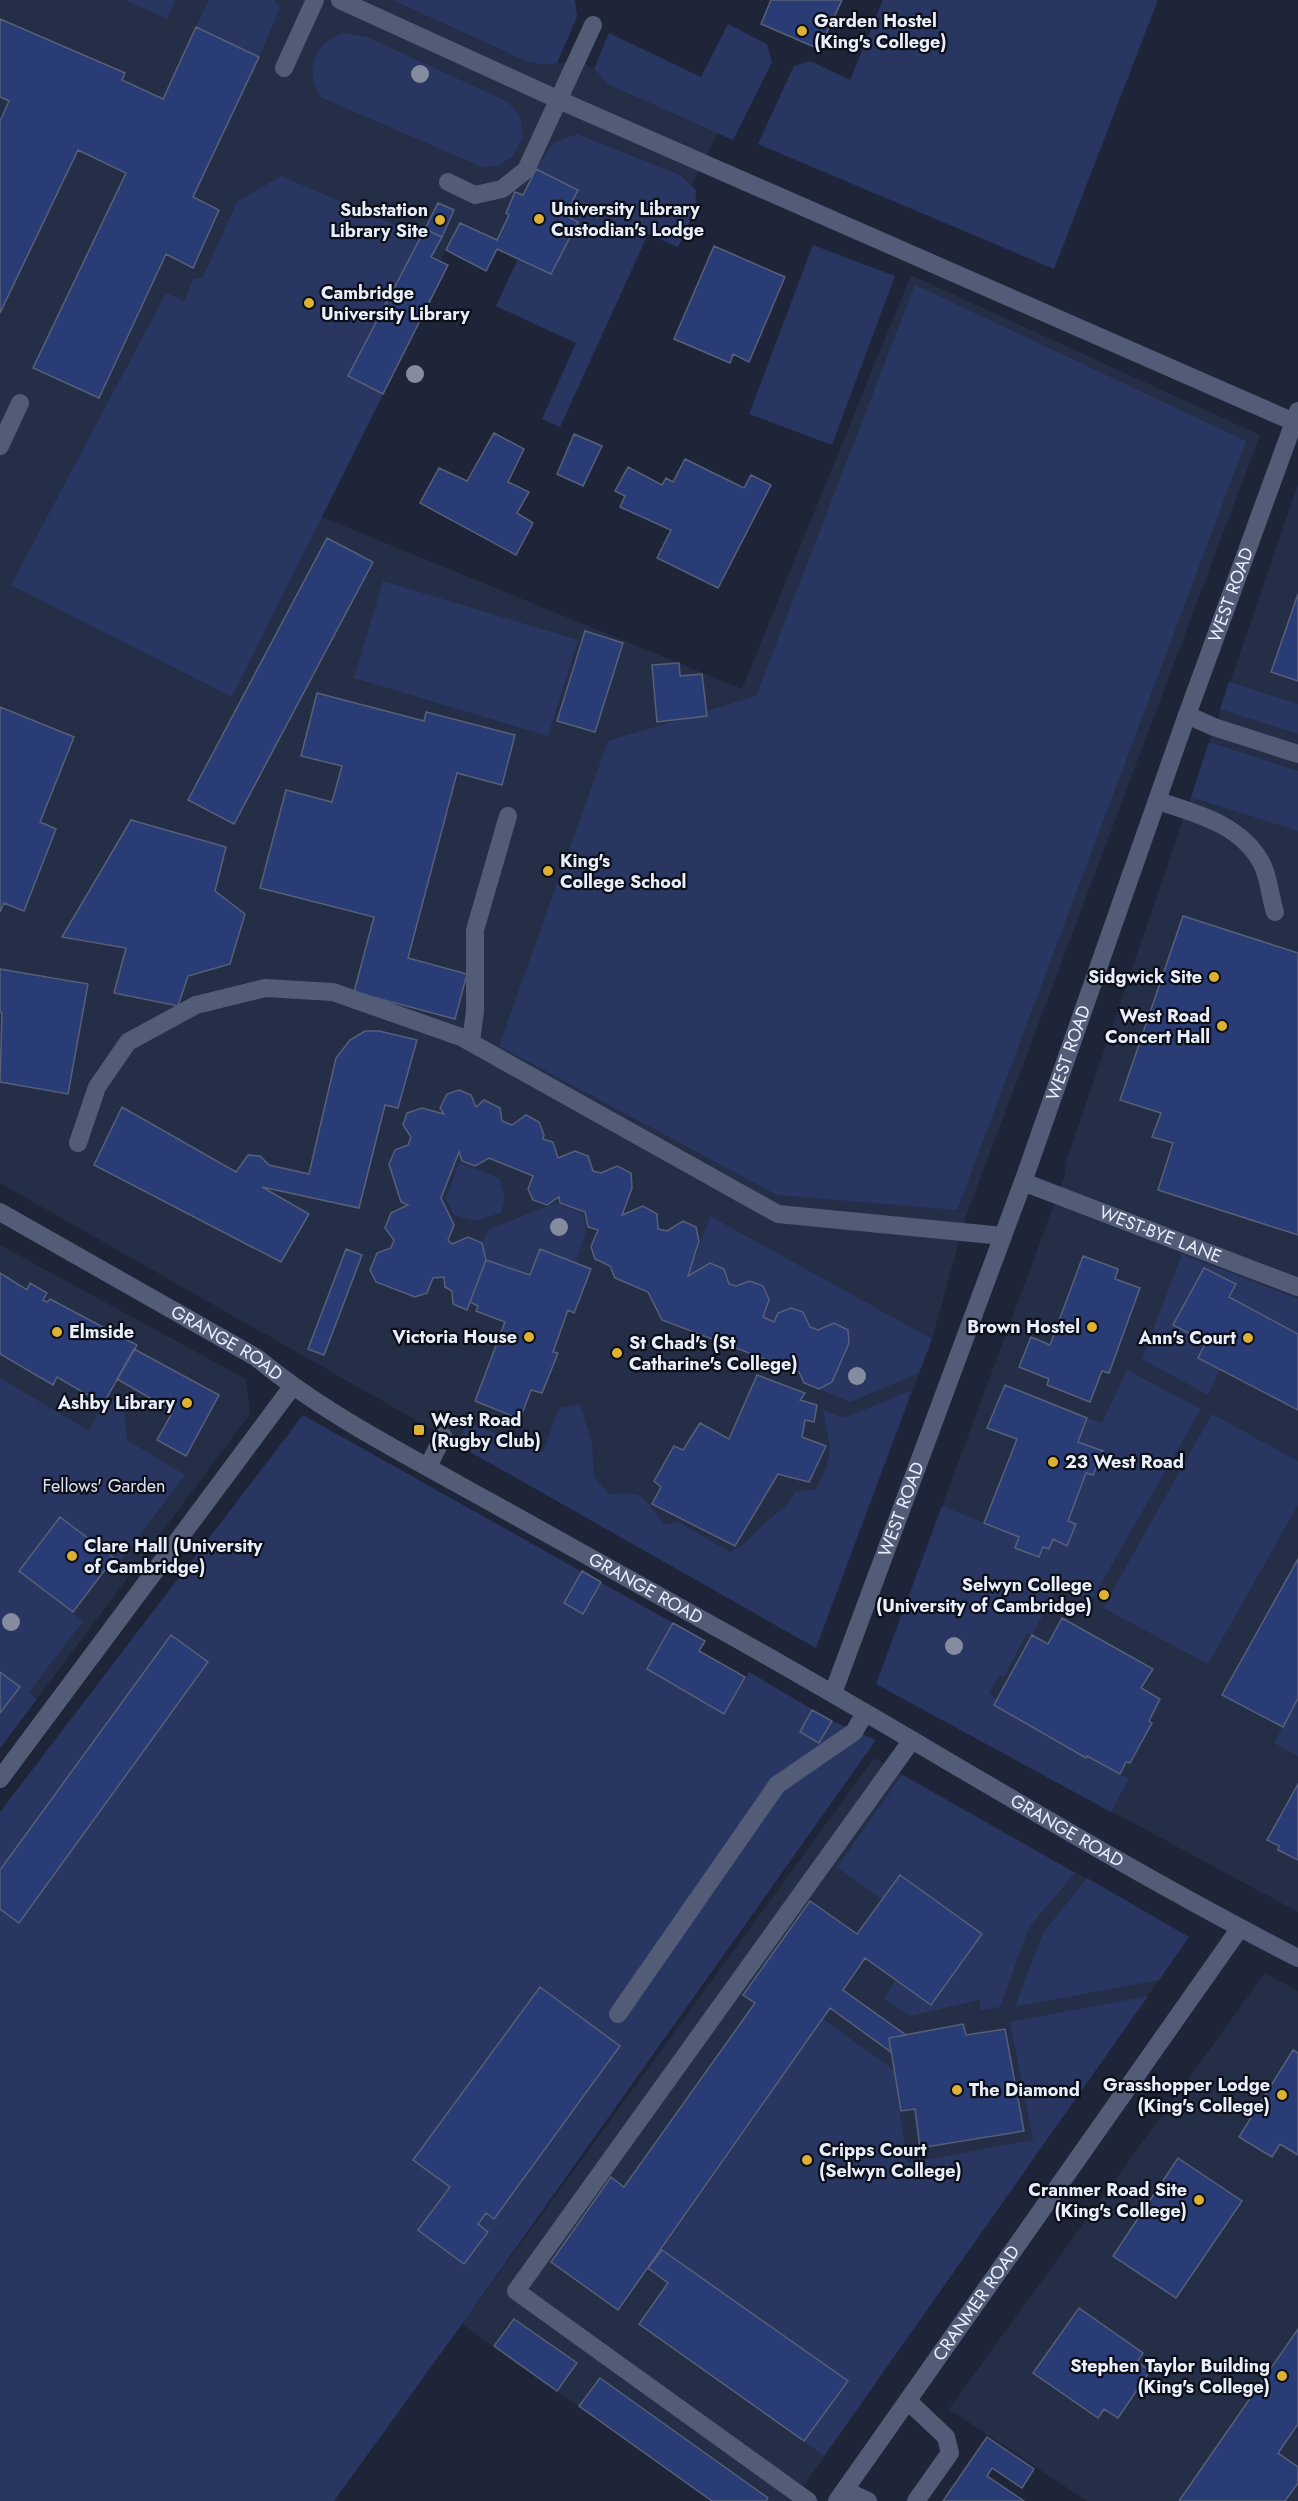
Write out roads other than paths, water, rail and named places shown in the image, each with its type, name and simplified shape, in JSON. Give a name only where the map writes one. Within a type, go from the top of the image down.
[{"type":"street","points":[[284,68],[315,0]]},
{"type":"street","points":[[340,0],[559,100],[1296,416]]},
{"type":"street","points":[[448,182],[475,195],[502,189],[525,171],[593,25]]},
{"type":"street","points":[[0,446],[20,402]]},
{"type":"street","name":"WEST ROAD","points":[[833,1692],[1023,1182],[1187,715],[1296,416]]},
{"type":"street","points":[[1187,715],[1214,727],[1298,754]]},
{"type":"street","points":[[1158,801],[1217,822],[1239,835],[1261,862],[1275,912]]},
{"type":"street","points":[[471,1042],[475,1011],[475,930],[508,816]]},
{"type":"street","points":[[78,1143],[97,1087],[128,1042],[196,1005],[265,988],[333,992],[471,1042],[778,1214],[1003,1236]]},
{"type":"street","name":"WEST-BYE LANE","points":[[1023,1182],[1298,1287]]},
{"type":"street","name":"GRANGE ROAD","points":[[0,1212],[257,1358],[292,1387],[428,1467],[833,1692],[865,1713],[1240,1928],[1298,1958]]},
{"type":"street","points":[[0,1779],[292,1387]]},
{"type":"street","points":[[428,1467],[443,1436]]},
{"type":"street","points":[[618,2014],[777,1785],[854,1732],[865,1713]]},
{"type":"street","points":[[808,2501],[516,2291],[912,1740]]},
{"type":"street","name":"CRANMER ROAD","points":[[841,2495],[1240,1928]]},
{"type":"street","points":[[908,2401],[946,2437],[950,2453],[916,2501]]},
{"type":"street","points":[[841,2495],[868,2501]]},
{"type":"place","name":"Garden Hostel (King's College)","points":[[802,31]]},
{"type":"place","name":"University Library Custodian's Lodge","points":[[539,219]]},
{"type":"place","name":"Substation Library Site","points":[[440,220]]},
{"type":"place","name":"Cambridge University Library","points":[[309,303]]},
{"type":"place","name":"King's College School","points":[[548,871]]},
{"type":"place","name":"Sidgwick Site","points":[[1214,977]]},
{"type":"place","name":"West Road Concert Hall","points":[[1222,1026]]},
{"type":"place","name":"Brown Hostel","points":[[1092,1327]]},
{"type":"place","name":"Elmside","points":[[57,1332]]},
{"type":"place","name":"Victoria House","points":[[529,1337]]},
{"type":"place","name":"Ann's Court","points":[[1248,1338]]},
{"type":"place","name":"St Chad's (St Catharine's College)","points":[[617,1353]]},
{"type":"place","name":"Ashby Library","points":[[187,1403]]},
{"type":"place","name":"West Road (Rugby Club)","points":[[419,1430]]},
{"type":"place","name":"23 West Road","points":[[1053,1462]]},
{"type":"place","name":"Clare Hall (University of Cambridge)","points":[[72,1556]]},
{"type":"place","name":"Selwyn College (University of Cambridge)","points":[[1104,1595]]},
{"type":"place","name":"The Diamond","points":[[957,2090]]},
{"type":"place","name":"Grasshopper Lodge (King's College)","points":[[1282,2095]]},
{"type":"place","name":"Cripps Court (Selwyn College)","points":[[807,2160]]},
{"type":"place","name":"Cranmer Road Site (King's College)","points":[[1199,2200]]},
{"type":"place","name":"Stephen Taylor Building (King's College)","points":[[1282,2376]]},
{"type":"park label","name":"Fellows' Garden","points":[[104,1486]]}]
